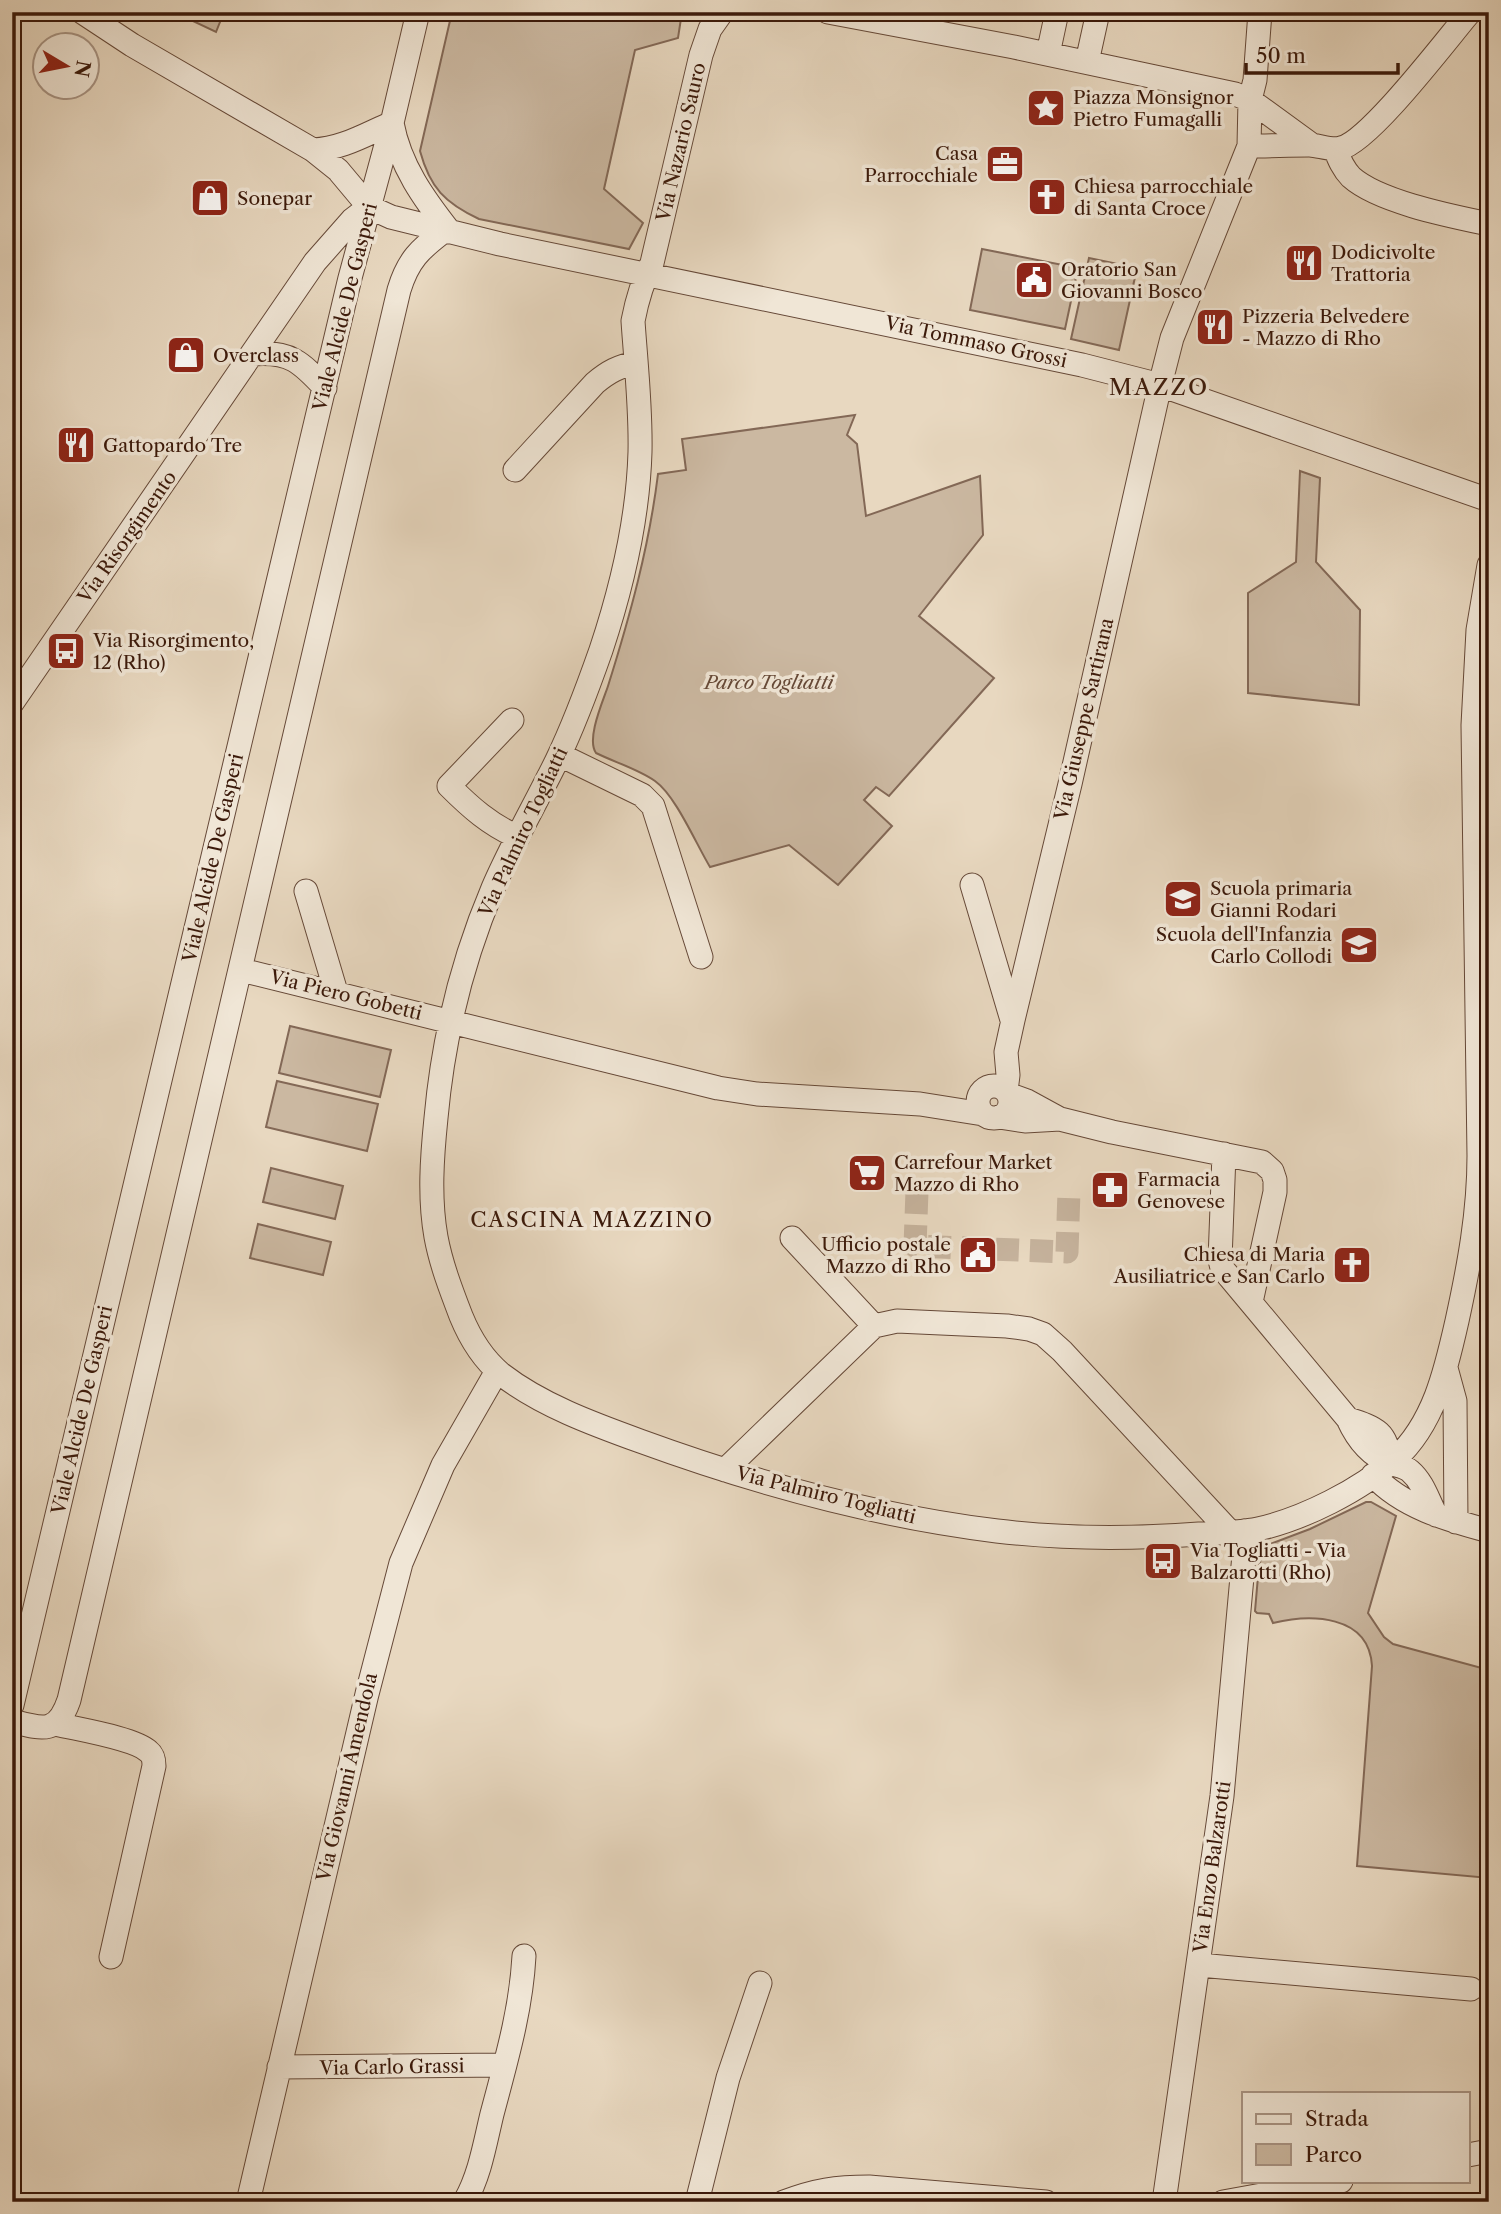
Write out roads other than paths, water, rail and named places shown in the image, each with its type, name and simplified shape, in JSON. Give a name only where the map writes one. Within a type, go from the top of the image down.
[{"type":"street","points":[[82,12],[132,45],[313,150],[338,170],[369,207]]},
{"type":"street","name":"Viale Alcide De Gasperi","points":[[12,1705],[350,278],[392,123],[418,12]]},
{"type":"street","name":"Via Nazario Sauro","points":[[646,274],[652,262],[701,55],[710,29],[722,12]]},
{"type":"street","points":[[828,12],[1048,54],[1235,94],[1250,100],[1312,145]]},
{"type":"street","points":[[1048,54],[1057,12]]},
{"type":"street","points":[[1087,62],[1098,12]]},
{"type":"street","points":[[1260,12],[1255,80],[1250,100],[1249,146],[1312,145],[1335,149],[1342,148],[1362,135],[1382,116],[1471,12]]},
{"type":"street","points":[[55,1724],[65,1712],[69,1700],[399,290],[405,271],[414,257],[447,231],[412,179],[394,135],[392,123],[348,143],[313,150]]},
{"type":"street","name":"Via Giuseppe Sartirana","points":[[996,1090],[1070,784],[1172,338],[1249,146]]},
{"type":"street","points":[[1335,149],[1347,173],[1371,189],[1393,199],[1489,224]]},
{"type":"street","name":"Via Tommaso Grossi","points":[[369,207],[391,217],[447,231],[1069,362],[1160,385],[1489,500]]},
{"type":"street","name":"Via Risorgimento","points":[[12,703],[315,262],[352,220],[369,207]]},
{"type":"street","name":"Via Palmiro Togliatti","points":[[646,274],[633,321],[640,457],[629,544],[615,605],[587,691],[559,755],[491,892],[479,926],[443,1056],[433,1147],[432,1191],[435,1226],[449,1282],[464,1325],[478,1349],[497,1371],[530,1393],[587,1420],[663,1450],[802,1493],[936,1521],[999,1531],[1105,1538],[1161,1537],[1263,1528],[1303,1514],[1372,1475],[1409,1444],[1433,1404],[1446,1368],[1471,1256],[1484,1156],[1472,769],[1478,630],[1489,565]]},
{"type":"street","points":[[253,354],[274,352],[303,364],[325,388]]},
{"type":"street","points":[[515,470],[595,383],[622,366],[636,363]]},
{"type":"street","points":[[512,720],[449,786],[469,806],[499,829],[517,837]]},
{"type":"street","points":[[559,755],[642,795],[653,806],[701,957]]},
{"type":"street","points":[[972,886],[1013,1020]]},
{"type":"street","points":[[306,891],[336,992]]},
{"type":"street","name":"Via Piero Gobetti","points":[[241,970],[719,1088],[757,1094],[920,1104]]},
{"type":"street","points":[[991,1116],[977,1104],[979,1094],[996,1090]]},
{"type":"street","points":[[920,1104],[938,1098],[996,1090],[1027,1101],[1060,1119],[1268,1165],[1275,1180],[1275,1192],[1251,1302]]},
{"type":"street","points":[[920,1104],[1025,1121],[1060,1119]]},
{"type":"street","points":[[1224,1154],[1220,1260],[1222,1268],[1353,1429],[1359,1460],[1372,1475],[1399,1496],[1446,1518],[1489,1531]]},
{"type":"street","points":[[792,1238],[874,1326]]},
{"type":"street","points":[[725,1470],[874,1326],[897,1321],[1007,1326],[1043,1334],[1062,1351],[1237,1532]]},
{"type":"street","points":[[1446,1368],[1455,1401],[1446,1518]]},
{"type":"street","name":"Via Giovanni Amendola","points":[[248,2202],[370,1682],[401,1563],[443,1465],[497,1371]]},
{"type":"street","points":[[1353,1429],[1370,1426],[1384,1438],[1389,1450],[1372,1475]]},
{"type":"street","points":[[1419,1431],[1421,1483]]},
{"type":"street","points":[[1372,1475],[1410,1471],[1446,1518]]},
{"type":"street","name":"Via Enzo Balzarotti","points":[[1164,2202],[1222,1796],[1245,1544],[1237,1532]]},
{"type":"street","points":[[12,1721],[40,1728],[55,1724],[139,1745],[151,1753],[154,1759],[111,1957]]},
{"type":"street","points":[[465,2201],[477,2173],[519,2009],[524,1956]]},
{"type":"street","points":[[1199,1965],[1471,1989]]},
{"type":"street","points":[[697,2202],[728,2078],[760,1983]]},
{"type":"street","name":"Via Carlo Grassi","points":[[279,2067],[505,2065]]},
{"type":"street","points":[[1470,2155],[1489,2151]]},
{"type":"street","points":[[1223,2202],[1335,2182]]},
{"type":"street","points":[[784,2202],[811,2192],[841,2187],[1046,2202]]},
{"type":"tunnel","points":[[917,1191],[915,1246],[1067,1252],[1069,1191]]},
{"type":"place","name":"Piazza Monsignor Pietro Fumagalli","points":[[1046,108]]},
{"type":"place","name":"Casa Parrocchiale","points":[[1005,164]]},
{"type":"place","name":"Chiesa parrocchiale di Santa Croce","points":[[1047,197]]},
{"type":"place","name":"Sonepar","points":[[210,198]]},
{"type":"place","name":"Dodicivolte Trattoria","points":[[1304,263]]},
{"type":"place","name":"Oratorio San Giovanni Bosco","points":[[1034,280]]},
{"type":"place","name":"Pizzeria Belvedere - Mazzo di Rho","points":[[1215,327]]},
{"type":"place","name":"Overclass","points":[[186,355]]},
{"type":"place","name":"Gattopardo Tre","points":[[76,445]]},
{"type":"place","name":"Via Risorgimento, 12 (Rho)","points":[[66,651]]},
{"type":"place","name":"Scuola primaria Gianni Rodari","points":[[1183,899]]},
{"type":"place","name":"Scuola dell'Infanzia Carlo Collodi","points":[[1359,945]]},
{"type":"place","name":"Carrefour Market Mazzo di Rho","points":[[867,1173]]},
{"type":"place","name":"Farmacia Genovese","points":[[1110,1190]]},
{"type":"place","name":"Ufficio postale Mazzo di Rho","points":[[978,1255]]},
{"type":"place","name":"Chiesa di Maria Ausiliatrice e San Carlo","points":[[1352,1265]]},
{"type":"place","name":"Via Togliatti - Via Balzarotti (Rho)","points":[[1163,1561]]},
{"type":"district","name":"MAZZO","points":[[1159,387]]},
{"type":"district","name":"CASCINA MAZZINO","points":[[592,1219]]},
{"type":"park label","name":"Parco Togliatti","points":[[769,682]]}]
